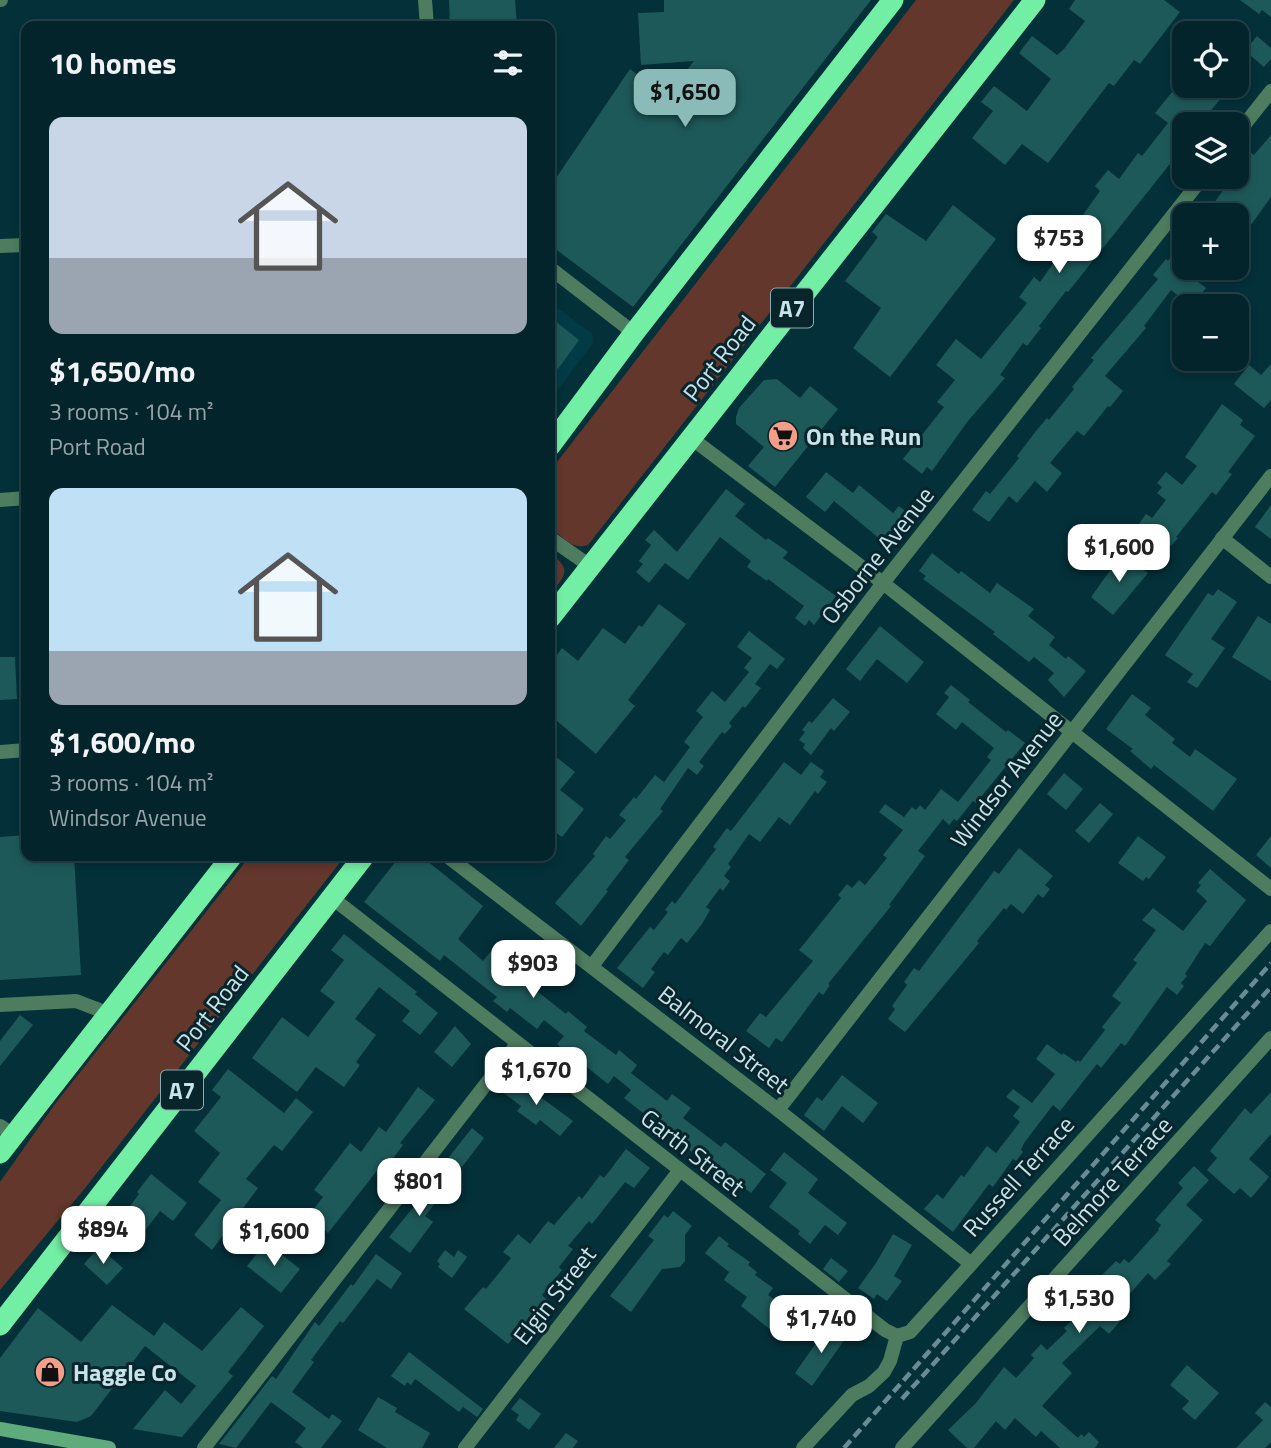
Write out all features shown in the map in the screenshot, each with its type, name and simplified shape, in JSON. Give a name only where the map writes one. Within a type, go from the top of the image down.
[{"type":"highway","points":[[555,439],[634,333],[894,0]]},
{"type":"highway","name":"Port Road","points":[[555,612],[1035,0]]},
{"type":"highway","points":[[0,1153],[7,1131],[110,1014],[228,861]]},
{"type":"highway","name":"Port Road","points":[[0,1325],[360,861]]},
{"type":"main road","points":[[0,1429],[109,1448]]},
{"type":"street","points":[[425,0],[427,21]]},
{"type":"street","points":[[1249,119],[1271,91]]},
{"type":"street","name":"Osborne Avenue","points":[[592,966],[883,583],[1194,189]]},
{"type":"street","points":[[0,246],[21,245]]},
{"type":"street","points":[[555,272],[634,333]]},
{"type":"street","points":[[691,438],[883,583],[1271,889]]},
{"type":"street","name":"Windsor Avenue","points":[[778,1110],[1271,476]]},
{"type":"street","points":[[0,500],[21,498]]},
{"type":"street","points":[[1222,538],[1271,577]]},
{"type":"street","points":[[555,542],[590,566]]},
{"type":"street","points":[[0,752],[21,750]]},
{"type":"street","name":"Balmoral Street","points":[[454,861],[778,1110],[970,1263]]},
{"type":"street","name":"Garth Street","points":[[331,897],[885,1330],[897,1336]]},
{"type":"street","name":"Russell Terrace","points":[[897,1336],[910,1332],[1271,931]]},
{"type":"street","points":[[0,1005],[76,1001],[110,1014]]},
{"type":"street","name":"Belmore Terrace","points":[[901,1448],[1271,1038]]},
{"type":"street","points":[[204,1448],[517,1044]]},
{"type":"street","name":"Elgin Street","points":[[465,1448],[680,1170]]},
{"type":"street","points":[[803,1448],[852,1395],[869,1387],[884,1372],[897,1336]]},
{"type":"shaded area","points":[[916,0],[1014,0],[588,545],[577,546],[555,531],[555,465]]},
{"type":"shaded area","points":[[555,306],[592,334],[593,343],[555,393]]},
{"type":"shaded area","points":[[555,557],[564,568],[555,588]]},
{"type":"shaded area","points":[[246,861],[341,861],[86,1187],[0,1290],[0,1182],[55,1104]]},
{"type":"building","points":[[449,0],[515,0],[517,21],[450,21]]},
{"type":"building","points":[[664,0],[871,0],[633,307],[555,249],[555,180],[630,69],[666,96],[694,61],[641,65],[638,13],[664,12]]},
{"type":"building","points":[[1075,0],[1164,0],[1180,12],[1140,64],[1134,60],[1114,86],[1109,83],[1048,163],[1022,144],[1005,165],[972,138],[993,111],[981,102],[994,86],[1027,111],[1051,79],[1019,53],[1032,36],[1057,55],[1064,49],[1085,21],[1069,9]]},
{"type":"building","points":[[1240,0],[1271,0],[1271,17],[1262,10],[1259,14]]},
{"type":"building","points":[[1257,36],[1271,48],[1271,59],[1264,67],[1249,54],[1249,46]]},
{"type":"building","points":[[1172,92],[1172,98],[1221,98],[1210,112],[1172,112],[1172,161],[1068,292],[1066,291],[1027,346],[1023,343],[1000,375],[1005,378],[968,421],[932,471],[927,467],[922,474],[903,459],[944,407],[937,402],[955,380],[936,365],[956,339],[981,359],[1027,303],[1019,297],[1034,277],[1040,282],[1057,258],[1061,261],[1089,226],[1080,219],[1100,191],[1095,186],[1108,170],[1119,179],[1138,153],[1142,156],[1168,123],[1155,113]]},
{"type":"building","points":[[1271,135],[1271,197],[1249,228],[1249,203],[1214,203],[1224,189],[1249,189],[1249,156],[1251,153],[1254,155]]},
{"type":"building","points":[[953,205],[996,239],[890,377],[853,348],[881,308],[845,281],[878,237],[872,232],[886,214],[926,241]]},
{"type":"building","points":[[1172,256],[1172,280],[1198,280],[1206,288],[1201,294],[1176,294],[1171,290],[1144,326],[1146,328],[1105,376],[1123,391],[1084,436],[1077,431],[1050,463],[1062,473],[1047,492],[1035,481],[1017,503],[1009,496],[989,522],[972,510],[986,491],[990,494],[1019,458],[1017,456],[1036,431],[1047,418],[1049,420],[1074,389],[1072,387],[1094,360],[1091,358],[1158,279],[1153,275],[1166,259],[1168,261]]},
{"type":"building","points":[[555,321],[579,340],[558,369],[555,366]]},
{"type":"building","points":[[1271,364],[1271,400],[1264,408],[1234,384],[1244,371],[1249,371],[1249,365],[1261,375]]},
{"type":"building","name":"On the Run","points":[[777,379],[800,398],[810,386],[838,409],[775,487],[748,466],[764,447],[736,424],[736,417],[739,408],[764,380]]},
{"type":"building","points":[[1222,404],[1243,420],[1240,425],[1255,436],[1228,472],[1232,474],[1216,495],[1212,492],[1176,537],[1178,538],[1171,546],[1168,544],[1161,554],[1133,532],[1146,514],[1152,518],[1166,500],[1157,493],[1162,487],[1157,483],[1166,472],[1182,485],[1197,466],[1185,457]]},
{"type":"building","points":[[826,472],[853,493],[859,485],[893,513],[899,506],[909,514],[886,544],[834,501],[825,512],[806,497]]},
{"type":"building","points":[[726,489],[745,504],[735,516],[766,540],[768,538],[788,552],[783,558],[836,596],[814,625],[809,620],[805,626],[795,618],[804,606],[747,567],[751,561],[720,537],[688,580],[665,563],[649,583],[636,572],[643,564],[639,561],[651,545],[645,540],[654,530],[677,552]]},
{"type":"building","points":[[1271,505],[1271,539],[1255,527]]},
{"type":"building","points":[[932,553],[990,593],[997,583],[1034,609],[1028,616],[1055,637],[1049,645],[1086,671],[1064,697],[1048,680],[1054,673],[1034,657],[1029,662],[993,634],[995,632],[923,579],[926,576],[919,571]]},
{"type":"building","points":[[1122,554],[1148,573],[1113,615],[1091,597]]},
{"type":"building","points":[[1218,589],[1237,602],[1211,639],[1225,648],[1197,688],[1187,682],[1193,674],[1165,655],[1208,593],[1213,596]]},
{"type":"building","points":[[659,604],[686,624],[628,700],[635,706],[596,754],[555,719],[555,658],[562,648],[578,661],[603,628],[625,644],[639,625],[642,627]]},
{"type":"building","points":[[1258,616],[1271,624],[1271,681],[1232,657]]},
{"type":"building","points":[[880,626],[924,662],[907,683],[877,659],[860,681],[846,669]]},
{"type":"building","points":[[749,631],[785,659],[777,669],[770,664],[755,684],[761,688],[745,708],[743,706],[729,723],[732,726],[725,734],[722,732],[699,762],[704,766],[697,775],[688,768],[660,809],[663,811],[625,857],[629,860],[581,926],[555,903],[595,856],[593,854],[606,836],[610,839],[626,820],[619,815],[634,797],[636,799],[655,775],[664,782],[690,747],[684,742],[703,717],[696,711],[712,691],[725,702],[749,672],[744,668],[752,658],[737,647]]},
{"type":"building","points":[[0,657],[15,657],[17,699],[0,700]]},
{"type":"building","points":[[951,685],[1006,732],[1008,730],[1025,743],[976,803],[973,801],[957,821],[954,819],[949,825],[943,819],[918,851],[925,856],[889,905],[891,906],[828,984],[830,985],[823,995],[819,992],[782,1042],[776,1038],[769,1048],[746,1031],[760,1013],[766,1017],[813,961],[799,950],[841,898],[838,895],[847,884],[852,888],[859,880],[865,885],[887,858],[883,855],[903,830],[879,812],[885,804],[904,817],[912,807],[916,810],[920,805],[925,810],[941,789],[958,802],[991,760],[987,757],[994,748],[962,722],[956,730],[936,714],[949,697],[944,693]]},
{"type":"building","points":[[1132,694],[1151,708],[1145,715],[1175,739],[1172,743],[1190,757],[1195,749],[1237,779],[1213,811],[1154,765],[1151,769],[1130,751],[1133,749],[1106,729]]},
{"type":"building","points":[[833,698],[850,712],[834,731],[831,728],[811,755],[803,748],[805,744],[799,740],[805,732],[802,730],[809,721],[812,723]]},
{"type":"building","points":[[555,756],[575,772],[560,790],[584,809],[562,837],[555,832]]},
{"type":"building","points":[[784,762],[801,775],[811,762],[824,771],[820,777],[827,782],[818,794],[815,791],[790,825],[779,817],[760,842],[749,834],[728,864],[731,867],[724,876],[730,881],[723,891],[720,888],[706,907],[710,910],[702,924],[687,943],[681,938],[668,955],[664,952],[651,969],[655,972],[643,988],[617,968],[650,927],[654,930],[668,912],[665,910],[672,901],[675,904],[716,849],[713,847],[727,828],[731,831]]},
{"type":"building","points":[[1064,773],[1083,789],[1066,810],[1047,794]]},
{"type":"building","points":[[1100,803],[1113,814],[1089,843],[1075,831]]},
{"type":"building","points":[[21,835],[21,861],[74,861],[81,975],[0,980],[0,837]]},
{"type":"building","points":[[1138,836],[1166,857],[1149,879],[1146,877],[1143,881],[1118,863]]},
{"type":"building","points":[[1271,836],[1271,868],[1256,855]]},
{"type":"building","points":[[1019,848],[1053,876],[1045,885],[1050,889],[1043,898],[1038,894],[1023,914],[1011,904],[1006,910],[1004,908],[977,941],[979,943],[905,1032],[888,1019],[895,1009],[892,1006],[907,985],[904,982],[914,968],[919,971],[994,871],[999,874]]},
{"type":"building","points":[[396,861],[427,861],[483,906],[458,939],[483,961],[491,951],[517,971],[521,965],[540,979],[533,988],[566,1014],[568,1011],[587,1027],[584,1031],[616,1055],[619,1050],[637,1065],[631,1073],[667,1101],[672,1094],[691,1108],[683,1118],[721,1147],[725,1142],[766,1174],[751,1193],[730,1177],[728,1180],[670,1135],[667,1139],[648,1125],[652,1120],[624,1098],[631,1090],[614,1076],[608,1084],[583,1064],[580,1068],[571,1061],[573,1058],[557,1044],[564,1036],[544,1020],[537,1029],[510,1008],[507,1012],[493,1001],[497,997],[444,955],[440,961],[364,902]]},
{"type":"building","points":[[1210,869],[1246,900],[1210,946],[1205,943],[1185,974],[1187,976],[1181,983],[1184,986],[1177,995],[1167,987],[1125,1046],[1121,1043],[1101,1068],[1097,1064],[1060,1111],[1053,1105],[1024,1143],[1021,1150],[1023,1152],[1016,1161],[1013,1159],[993,1187],[989,1184],[953,1232],[924,1209],[937,1194],[943,1199],[961,1175],[964,1177],[987,1146],[996,1153],[1020,1122],[1013,1116],[1020,1107],[1006,1097],[1013,1089],[1032,1103],[1055,1074],[1036,1059],[1047,1044],[1062,1055],[1063,1053],[1080,1062],[1105,1030],[1102,1027],[1121,1003],[1112,996],[1137,963],[1133,960],[1156,930],[1142,920],[1153,908],[1183,931],[1207,901],[1196,891],[1201,885],[1198,883]]},
{"type":"building","points":[[344,934],[417,992],[415,994],[438,1013],[420,1035],[402,1021],[410,1011],[379,987],[355,1019],[376,1035],[356,1062],[360,1065],[344,1087],[316,1067],[297,1092],[252,1058],[282,1017],[308,1037],[335,1002],[320,991],[344,960],[331,950]]},
{"type":"building","points":[[20,1015],[33,1025],[0,1066],[0,1041]]},
{"type":"building","points":[[455,1026],[471,1044],[452,1067],[434,1052]]},
{"type":"building","points":[[228,1069],[284,1113],[296,1098],[313,1112],[282,1151],[274,1145],[246,1179],[258,1188],[212,1250],[194,1235],[221,1200],[198,1182],[220,1153],[194,1131],[221,1097],[212,1090]]},
{"type":"building","points":[[842,1075],[878,1103],[863,1123],[842,1106],[824,1131],[804,1115],[817,1097],[822,1101]]},
{"type":"building","points":[[512,1076],[573,1121],[560,1136],[540,1120],[536,1125],[517,1111],[521,1106],[501,1091]]},
{"type":"building","points":[[418,1087],[435,1100],[400,1143],[403,1145],[391,1161],[387,1158],[328,1233],[322,1228],[319,1231],[314,1227],[313,1229],[304,1222],[323,1197],[314,1190],[350,1143],[361,1152],[379,1127],[386,1132]]},
{"type":"building","points":[[1271,1092],[1271,1134],[1249,1159],[1269,1177],[1251,1198],[1240,1188],[1234,1194],[1207,1170],[1217,1158],[1210,1151],[1245,1108],[1251,1114]]},
{"type":"building","points":[[472,1128],[484,1138],[462,1167],[449,1157]]},
{"type":"building","points":[[626,1149],[650,1168],[634,1188],[625,1182],[592,1224],[589,1221],[568,1246],[573,1249],[559,1267],[562,1270],[542,1295],[549,1302],[534,1320],[531,1316],[508,1344],[464,1309],[483,1287],[486,1289],[511,1258],[503,1252],[518,1234],[530,1244],[548,1221],[554,1225],[579,1196],[582,1199],[600,1175],[604,1178]]},
{"type":"building","points":[[784,1152],[818,1179],[808,1193],[847,1223],[838,1235],[825,1225],[810,1244],[798,1234],[800,1231],[769,1207],[787,1183],[770,1170]]},
{"type":"building","points":[[1194,1166],[1209,1180],[1186,1205],[1203,1220],[1167,1261],[1171,1264],[1155,1280],[1148,1273],[1120,1305],[1128,1312],[1109,1334],[1100,1326],[1062,1363],[1072,1373],[1042,1406],[1078,1438],[1089,1432],[1099,1442],[1095,1448],[1060,1448],[1041,1431],[1036,1437],[1015,1418],[1005,1430],[996,1421],[974,1448],[967,1448],[948,1430],[976,1403],[1004,1367],[1016,1378],[1034,1358],[1031,1355],[1041,1344],[1047,1350],[1067,1331],[1064,1328],[1082,1310],[1076,1305],[1094,1283],[1116,1261],[1120,1264],[1124,1259],[1129,1263],[1159,1230],[1161,1225],[1155,1220],[1183,1188],[1178,1183]]},
{"type":"building","points":[[151,1174],[187,1203],[173,1221],[160,1211],[134,1245],[113,1229]]},
{"type":"building","points":[[439,1176],[450,1184],[425,1216],[433,1222],[410,1253],[389,1237]]},
{"type":"building","points":[[673,1211],[692,1226],[685,1235],[685,1261],[680,1267],[662,1269],[631,1312],[610,1296],[654,1240],[648,1236],[664,1215],[668,1218]]},
{"type":"building","points":[[893,1234],[912,1245],[894,1276],[902,1281],[887,1301],[877,1294],[874,1299],[858,1288]]},
{"type":"building","points":[[719,1236],[729,1244],[727,1246],[750,1262],[748,1265],[757,1272],[755,1275],[773,1288],[768,1295],[791,1311],[795,1306],[805,1315],[783,1340],[741,1306],[747,1297],[724,1280],[729,1272],[705,1253]]},
{"type":"building","points":[[266,1242],[300,1269],[281,1293],[247,1266]]},
{"type":"building","points":[[99,1247],[123,1268],[107,1285],[84,1264]]},
{"type":"building","points":[[445,1250],[454,1257],[458,1250],[467,1257],[452,1278],[438,1267],[440,1264],[437,1261]]},
{"type":"building","points":[[376,1254],[402,1273],[391,1289],[377,1279],[343,1323],[340,1321],[311,1360],[314,1362],[292,1392],[329,1419],[332,1414],[342,1421],[321,1448],[303,1448],[295,1442],[306,1428],[271,1402],[236,1448],[219,1444],[272,1376],[276,1379],[315,1322],[319,1326]]},
{"type":"building","points":[[831,1258],[848,1271],[839,1282],[823,1269]]},
{"type":"building","points":[[112,1305],[154,1336],[164,1322],[202,1351],[241,1307],[264,1326],[228,1372],[233,1376],[182,1437],[133,1429],[165,1390],[181,1404],[196,1386],[145,1346],[91,1416],[77,1422],[0,1411],[0,1358],[38,1308],[81,1342]]},
{"type":"building","points":[[831,1322],[842,1330],[839,1334],[845,1339],[812,1386],[795,1373]]},
{"type":"building","points":[[409,1352],[483,1409],[477,1417],[463,1407],[459,1412],[415,1379],[411,1385],[407,1382],[405,1386],[391,1376]]},
{"type":"building","points":[[1187,1365],[1219,1393],[1195,1420],[1182,1409],[1189,1401],[1170,1385]]},
{"type":"building","points":[[378,1397],[397,1408],[395,1412],[430,1433],[422,1448],[387,1448],[358,1430]]},
{"type":"building","points":[[520,1398],[541,1414],[529,1430],[516,1420],[519,1415],[511,1409]]},
{"type":"building","points":[[1265,1402],[1271,1407],[1271,1442],[1265,1448],[1236,1448],[1263,1420],[1255,1413]]},
{"type":"building","points":[[566,1433],[578,1441],[573,1448],[554,1448]]},
{"type":"railway","points":[[844,1448],[1271,963]]},
{"type":"railway","points":[[902,1399],[1271,987]]},
{"type":"place","name":"On the Run","points":[[783,436]]},
{"type":"place","name":"Haggle Co","points":[[50,1372]]}]
